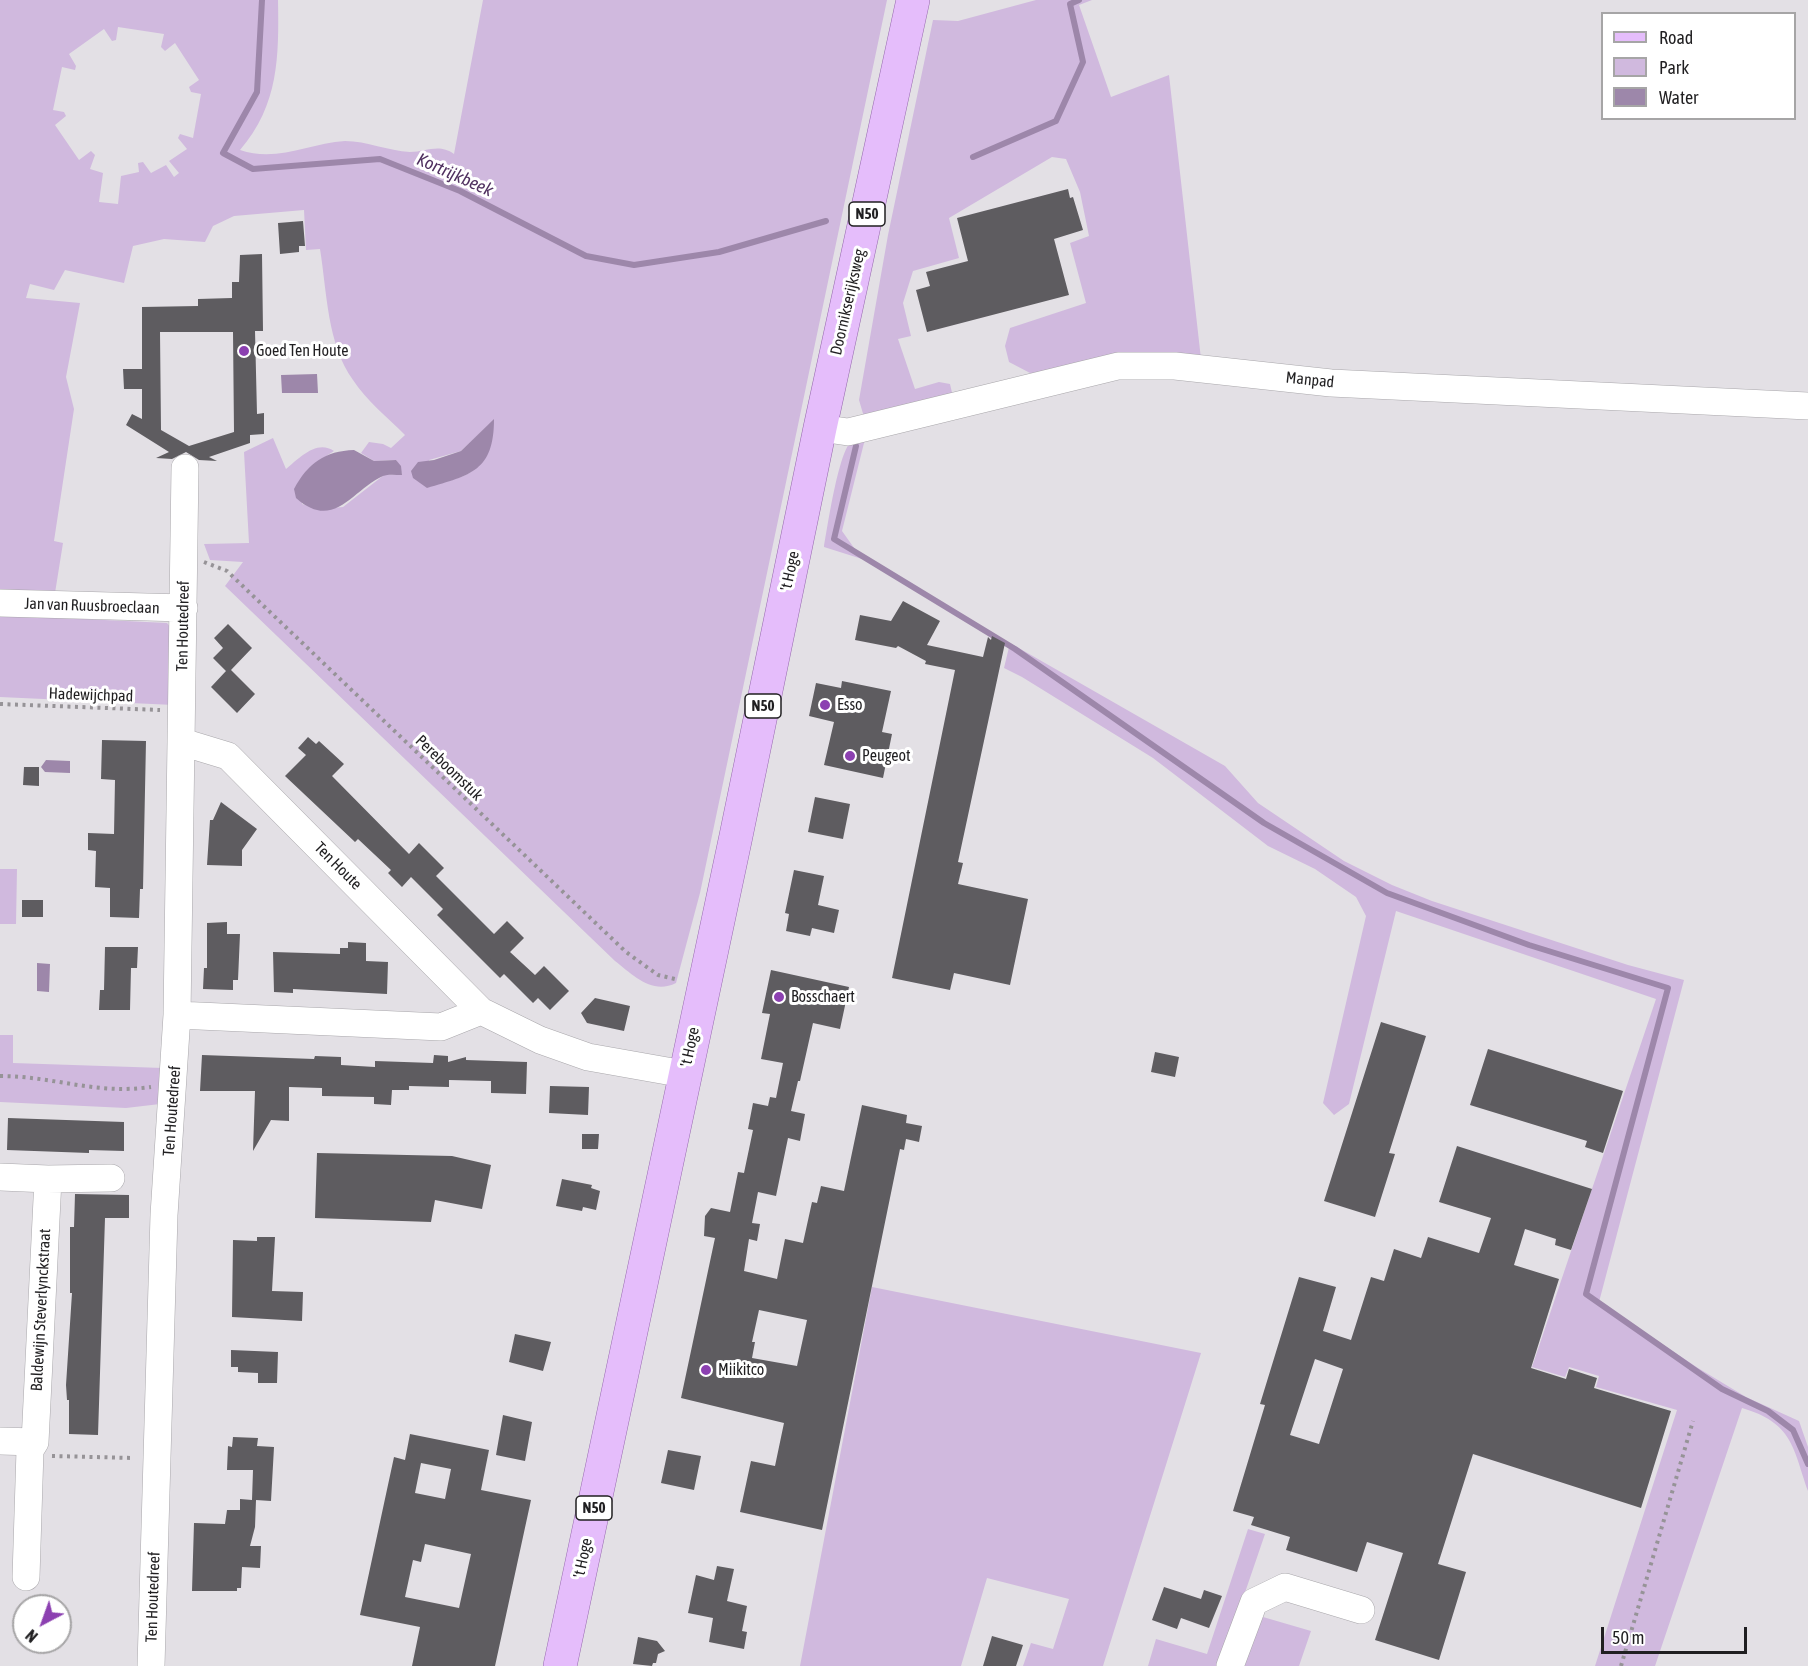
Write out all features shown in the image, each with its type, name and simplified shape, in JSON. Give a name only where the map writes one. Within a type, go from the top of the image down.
[{"type":"main road","name":"Doornikserijksweg","points":[[820,428],[913,0]]},
{"type":"main road","name":"'t Hoge","points":[[560,1666],[820,428]]},
{"type":"street","name":"Manpad","points":[[820,428],[848,432],[1118,366],[1175,366],[1332,382],[1808,406]]},
{"type":"street","name":"Ten Houtedreef","points":[[151,1666],[164,1215],[175,1084],[177,1015],[185,468]]},
{"type":"street","name":"Jan van Ruusbroeclaan","points":[[0,603],[184,608]]},
{"type":"street","name":"Ten Houte","points":[[182,742],[228,756],[481,1011],[540,1040],[588,1057],[684,1074]]},
{"type":"street","points":[[177,1015],[441,1027],[481,1011]]},
{"type":"street","points":[[0,1177],[111,1178]]},
{"type":"street","name":"Baldewijn Steverlynckstraat","points":[[26,1577],[30,1450],[35,1442],[48,1179]]},
{"type":"street","points":[[0,1441],[35,1442]]},
{"type":"street","points":[[1230,1666],[1254,1602],[1285,1587],[1361,1610]]},
{"type":"path","name":"Pereboomstuk","points":[[184,556],[199,559],[227,572],[626,952],[658,975],[704,985]]},
{"type":"path","name":"Hadewijchpad","points":[[0,704],[182,712]]},
{"type":"path","points":[[0,1076],[56,1082],[96,1090],[136,1090],[175,1084]]},
{"type":"path","points":[[1621,1666],[1693,1421]]},
{"type":"path","points":[[35,1442],[51,1456],[157,1458]]},
{"type":"green space","points":[[0,0],[278,0],[278,41],[274,79],[263,115],[240,150],[267,154],[280,153],[345,141],[410,152],[443,149],[454,154],[483,0],[887,0],[700,893],[676,983],[659,987],[651,985],[643,982],[615,961],[225,586],[243,562],[210,560],[204,544],[249,543],[244,452],[273,438],[286,469],[308,451],[321,447],[334,451],[311,466],[302,504],[320,509],[343,507],[384,475],[402,474],[396,460],[374,461],[361,453],[369,442],[391,448],[405,435],[364,395],[344,366],[329,317],[320,249],[306,250],[304,210],[234,216],[213,226],[205,242],[164,239],[133,246],[124,283],[65,270],[54,290],[30,284],[26,298],[80,303],[66,377],[74,409],[54,541],[63,543],[55,593],[0,592]],"holes":[[[118,27],[164,34],[161,47],[165,51],[175,43],[199,80],[189,87],[191,92],[201,94],[193,138],[180,134],[178,138],[187,149],[169,161],[179,173],[174,177],[166,165],[151,173],[143,162],[138,163],[139,172],[121,176],[118,204],[99,202],[103,173],[90,169],[95,155],[91,151],[79,160],[55,125],[66,116],[64,112],[53,110],[62,67],[75,70],[76,66],[69,54],[104,29],[112,41],[116,40]],[[494,420],[485,451],[475,468],[459,478],[427,487],[429,460],[461,451]]]},
{"type":"green space","points":[[1036,0],[1092,0],[1079,5],[1111,97],[1169,75],[1201,359],[1032,374],[1009,362],[1005,346],[1010,328],[1086,303],[1070,243],[1089,236],[1080,192],[1066,159],[1052,157],[949,218],[959,258],[913,271],[903,303],[911,336],[898,339],[915,389],[939,382],[950,384],[953,397],[864,417],[859,400],[888,235],[933,20],[958,21]]},
{"type":"green space","points":[[866,435],[842,531],[862,559],[824,547],[842,459],[852,440]]},
{"type":"green space","points":[[0,615],[167,623],[175,633],[174,705],[0,697]]},
{"type":"green space","points":[[1010,643],[1225,766],[1258,803],[1344,861],[1392,885],[1432,901],[1628,965],[1684,980],[1599,1302],[1746,1397],[1799,1421],[1808,1447],[1808,1491],[1794,1450],[1781,1430],[1772,1421],[1742,1408],[1655,1666],[1595,1666],[1677,1410],[1596,1387],[1599,1376],[1569,1367],[1565,1377],[1532,1367],[1656,999],[1396,911],[1349,1104],[1334,1115],[1323,1103],[1366,916],[1356,897],[1315,869],[1268,846],[1153,758],[1004,668]]},
{"type":"green space","points":[[0,869],[17,869],[16,924],[0,924]]},
{"type":"green space","points":[[0,1035],[13,1035],[13,1063],[163,1068],[160,1104],[126,1108],[0,1102]]},
{"type":"green space","points":[[872,1287],[1201,1353],[1103,1666],[1023,1666],[1031,1643],[1053,1649],[1069,1599],[987,1578],[961,1666],[800,1666]]},
{"type":"green space","points":[[1248,1529],[1265,1534],[1239,1610],[1311,1631],[1299,1666],[1148,1666],[1156,1639],[1207,1654]]},
{"type":"water","points":[[317,374],[318,393],[282,393],[281,375]]},
{"type":"water","points":[[494,419],[490,450],[477,468],[456,479],[427,488],[413,478],[411,471],[418,462],[434,460],[461,451]]},
{"type":"water","points":[[354,450],[374,461],[396,460],[401,466],[402,475],[383,476],[342,505],[332,509],[321,511],[309,507],[296,498],[294,489],[311,465],[334,453]]},
{"type":"water","points":[[46,760],[70,761],[70,773],[45,772],[41,767]]},
{"type":"water","points":[[37,963],[50,964],[49,992],[37,991]]},
{"type":"building","points":[[1068,189],[1070,198],[1073,197],[1083,230],[1054,239],[1069,295],[927,332],[916,290],[930,286],[926,272],[968,261],[957,218]]},
{"type":"building","points":[[303,221],[305,246],[299,246],[299,252],[280,254],[278,223]]},
{"type":"building","name":"Goed Ten Houte","points":[[262,254],[263,331],[255,331],[257,414],[264,413],[264,434],[250,435],[250,443],[209,457],[217,461],[199,460],[186,452],[172,459],[156,458],[169,452],[126,425],[132,414],[142,419],[142,389],[124,389],[123,369],[142,369],[142,307],[198,306],[198,299],[232,298],[232,282],[239,282],[240,255]],"holes":[[[160,332],[233,332],[234,432],[189,446],[161,430]]]},
{"type":"building","points":[[903,601],[940,621],[927,645],[983,657],[988,637],[991,640],[992,636],[1005,643],[958,862],[963,863],[958,884],[1028,899],[1010,985],[954,973],[950,990],[892,978],[955,670],[925,664],[926,661],[898,646],[896,648],[855,640],[860,615],[891,621]]},
{"type":"building","points":[[228,624],[252,648],[231,670],[255,694],[237,713],[211,687],[226,671],[213,658],[223,648],[214,638]]},
{"type":"building","points":[[842,681],[891,691],[882,732],[892,734],[883,778],[824,765],[834,722],[809,716],[816,683],[841,688]]},
{"type":"building","points":[[308,737],[316,744],[319,741],[344,764],[332,776],[409,854],[419,843],[444,868],[436,876],[494,934],[507,921],[524,938],[510,952],[535,975],[544,966],[569,991],[550,1010],[538,998],[533,1003],[504,974],[500,978],[437,915],[443,909],[411,877],[402,887],[388,873],[391,870],[358,839],[355,842],[285,776],[306,755],[298,748]]},
{"type":"building","points":[[102,740],[146,741],[143,889],[140,889],[139,918],[110,917],[110,888],[95,887],[96,851],[88,850],[88,833],[114,834],[115,780],[101,779]]},
{"type":"building","points":[[24,767],[39,767],[39,786],[23,785]]},
{"type":"building","points":[[815,797],[850,804],[843,839],[808,832]]},
{"type":"building","points":[[221,802],[257,829],[242,850],[242,866],[207,865],[210,820],[213,820]]},
{"type":"building","points":[[794,870],[824,876],[818,905],[839,910],[834,933],[812,928],[810,936],[786,931],[789,914],[785,913]]},
{"type":"building","points":[[22,900],[43,900],[43,917],[22,917]]},
{"type":"building","points":[[227,922],[227,934],[240,934],[238,980],[233,980],[233,990],[203,989],[204,968],[207,968],[207,923]]},
{"type":"building","points":[[348,942],[366,943],[366,961],[388,962],[387,994],[293,989],[293,993],[274,992],[273,952],[340,954],[340,948],[348,948]]},
{"type":"building","points":[[105,947],[138,947],[137,968],[131,968],[130,1010],[99,1010],[100,990],[104,990]]},
{"type":"building","points":[[771,970],[849,987],[840,1029],[813,1023],[791,1111],[805,1114],[800,1141],[788,1138],[776,1196],[758,1192],[752,1223],[760,1224],[757,1241],[749,1239],[744,1271],[777,1279],[785,1239],[803,1243],[812,1202],[817,1203],[821,1186],[844,1191],[862,1105],[907,1115],[906,1123],[922,1126],[919,1142],[906,1139],[904,1150],[900,1149],[822,1530],[740,1512],[751,1461],[775,1466],[784,1423],[681,1398],[715,1238],[704,1236],[705,1216],[711,1208],[730,1212],[738,1172],[744,1173],[753,1130],[748,1129],[753,1103],[768,1106],[770,1097],[776,1098],[783,1063],[761,1059],[770,1014],[762,1013]],"holes":[[[759,1310],[807,1320],[797,1366],[752,1358],[755,1342],[752,1342]]]},
{"type":"building","points":[[595,998],[630,1006],[624,1031],[587,1023],[581,1013]]},
{"type":"building","points":[[1381,1022],[1426,1036],[1389,1153],[1395,1154],[1375,1217],[1324,1201]]},
{"type":"building","points":[[1488,1049],[1623,1091],[1603,1153],[1585,1147],[1587,1141],[1470,1105]]},
{"type":"building","points":[[1155,1052],[1179,1057],[1175,1077],[1151,1072]]},
{"type":"building","points":[[202,1055],[314,1059],[315,1056],[341,1057],[341,1065],[375,1067],[375,1061],[433,1063],[434,1055],[448,1056],[448,1062],[466,1057],[466,1060],[527,1062],[526,1094],[491,1093],[491,1081],[449,1080],[449,1087],[409,1086],[409,1090],[392,1090],[391,1105],[374,1104],[374,1097],[322,1096],[322,1088],[289,1087],[289,1121],[271,1120],[253,1151],[255,1091],[200,1091]]},
{"type":"building","points":[[550,1086],[589,1087],[588,1115],[549,1113]]},
{"type":"building","points":[[8,1118],[124,1122],[124,1151],[89,1150],[89,1153],[7,1150]]},
{"type":"building","points":[[582,1134],[599,1134],[598,1149],[582,1149]]},
{"type":"building","points":[[1457,1146],[1592,1189],[1571,1250],[1555,1245],[1556,1239],[1525,1229],[1514,1265],[1559,1279],[1531,1368],[1566,1379],[1569,1369],[1597,1378],[1594,1388],[1671,1411],[1641,1508],[1473,1454],[1438,1564],[1466,1572],[1439,1660],[1375,1640],[1403,1553],[1367,1542],[1357,1572],[1286,1550],[1290,1537],[1251,1525],[1254,1517],[1233,1511],[1265,1405],[1260,1404],[1299,1277],[1336,1287],[1323,1331],[1351,1340],[1371,1277],[1384,1281],[1394,1249],[1421,1258],[1428,1237],[1479,1253],[1491,1218],[1439,1202]],"holes":[[[1315,1359],[1343,1369],[1319,1444],[1290,1435]]]},
{"type":"building","points":[[317,1153],[452,1156],[491,1165],[482,1209],[435,1200],[431,1222],[315,1218]]},
{"type":"building","points":[[562,1179],[592,1185],[591,1188],[600,1191],[596,1210],[583,1207],[582,1211],[556,1206]]},
{"type":"building","points":[[75,1194],[129,1195],[129,1218],[105,1218],[98,1435],[69,1434],[69,1400],[67,1400],[66,1385],[72,1293],[70,1293],[70,1227],[74,1227]]},
{"type":"building","points":[[257,1237],[275,1237],[272,1291],[303,1292],[302,1321],[232,1317],[233,1240],[257,1241]]},
{"type":"building","points":[[515,1334],[551,1342],[543,1371],[509,1362]]},
{"type":"building","points":[[231,1350],[278,1352],[277,1383],[258,1383],[258,1373],[238,1372],[238,1367],[231,1367]]},
{"type":"building","points":[[503,1415],[532,1422],[525,1461],[496,1455]]},
{"type":"building","points":[[410,1434],[489,1450],[481,1490],[531,1500],[495,1666],[412,1666],[420,1627],[360,1615],[394,1457],[405,1460]],"holes":[[[421,1463],[451,1469],[445,1499],[415,1493]],[[425,1544],[471,1554],[459,1608],[405,1597],[413,1560],[421,1562]]]},
{"type":"building","points":[[233,1437],[258,1438],[257,1446],[274,1447],[271,1501],[256,1500],[255,1527],[250,1546],[261,1546],[260,1568],[242,1567],[241,1588],[237,1588],[237,1591],[192,1591],[194,1523],[225,1524],[227,1510],[240,1510],[240,1499],[252,1500],[253,1470],[227,1470],[228,1446],[232,1447]]},
{"type":"building","points":[[668,1450],[701,1456],[694,1490],[661,1483]]},
{"type":"building","points":[[717,1566],[734,1569],[727,1601],[747,1606],[742,1631],[747,1632],[744,1649],[709,1642],[713,1618],[688,1613],[696,1575],[714,1580]]},
{"type":"building","points":[[1164,1587],[1201,1599],[1204,1590],[1222,1596],[1209,1628],[1181,1618],[1177,1629],[1152,1620]]},
{"type":"building","points":[[992,1636],[1023,1645],[1016,1666],[983,1666]]},
{"type":"building","points":[[638,1637],[657,1641],[665,1651],[658,1654],[656,1663],[652,1666],[633,1664]]},
{"type":"waterway","name":"Kortrijkbeek","points":[[262,0],[257,92],[223,153],[253,169],[380,159],[460,191],[586,256],[634,265],[719,252],[826,221]]},
{"type":"waterway","name":"Kortrijkbeek","points":[[973,157],[1056,121],[1083,62],[1070,4],[1079,0]]},
{"type":"waterway","points":[[856,446],[834,539],[1015,649],[1264,823],[1387,893],[1529,945],[1668,988],[1586,1294],[1722,1389],[1768,1411],[1793,1430],[1808,1464]]},
{"type":"place","name":"Goed Ten Houte","points":[[244,351]]},
{"type":"place","name":"Esso","points":[[825,705]]},
{"type":"place","name":"Peugeot","points":[[850,756]]},
{"type":"place","name":"Bosschaert","points":[[779,997]]},
{"type":"place","name":"Miikitco","points":[[706,1370]]}]
